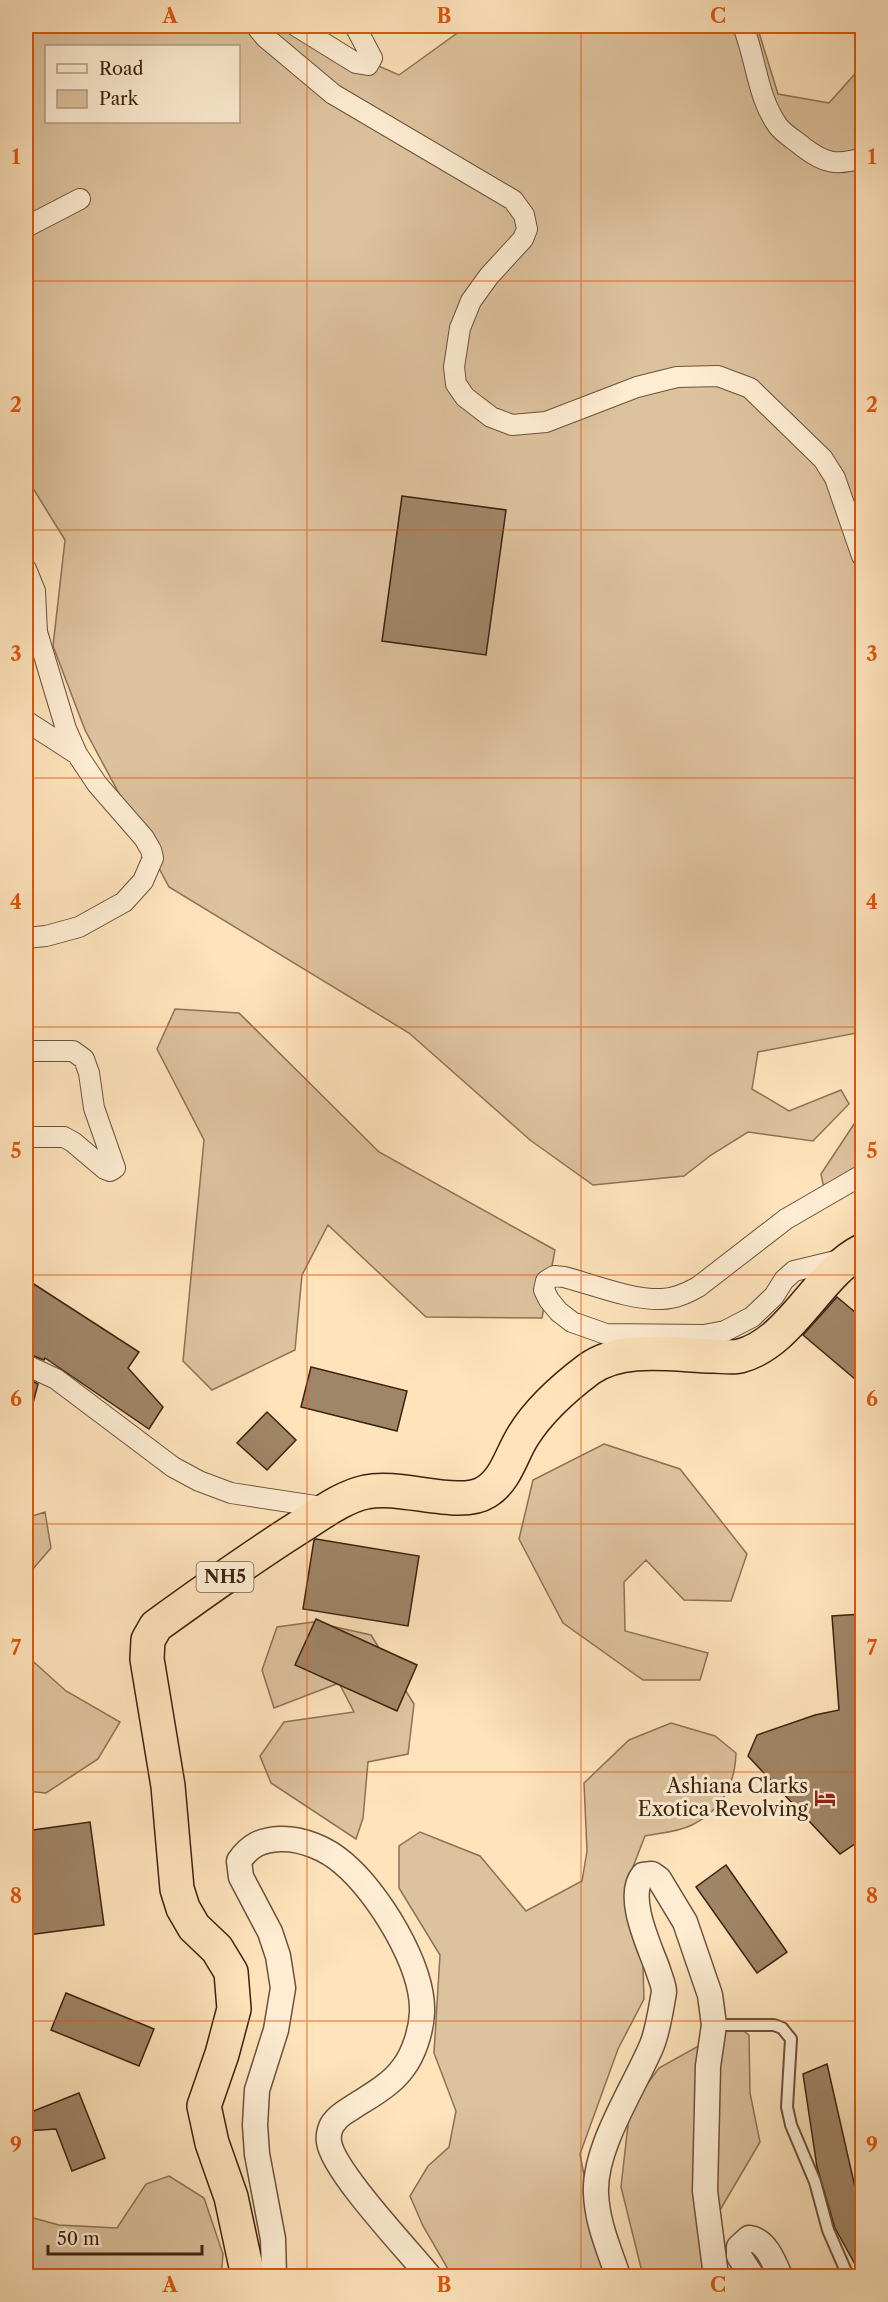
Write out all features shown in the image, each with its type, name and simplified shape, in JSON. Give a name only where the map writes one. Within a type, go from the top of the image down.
[{"type":"highway","name":"NH5","points":[[248,2277],[233,2208],[212,2144],[204,2106],[222,2054],[234,2009],[231,1972],[217,1949],[194,1927],[183,1908],[177,1888],[168,1786],[147,1659],[148,1640],[156,1626],[250,1558],[329,1508],[363,1492],[384,1488],[467,1498],[485,1493],[500,1480],[523,1435],[543,1408],[590,1368],[610,1358],[638,1354],[740,1356],[772,1339],[856,1254]]},
{"type":"street","points":[[256,26],[265,37],[333,93],[513,200],[524,215],[527,229],[522,239],[489,276],[471,301],[460,328],[454,367],[456,384],[472,404],[491,417],[512,424],[546,422],[637,387],[677,377],[718,376],[750,388],[823,459],[835,477],[862,556]]},
{"type":"street","points":[[296,26],[356,63],[369,64],[372,58],[355,26]]},
{"type":"street","points":[[743,26],[751,45],[757,76],[768,108],[779,127],[824,161],[840,164],[862,158]]},
{"type":"street","points":[[26,227],[80,200]]},
{"type":"street","points":[[26,569],[35,591],[37,632],[66,729],[77,754],[97,784],[144,838],[151,850],[152,863],[143,881],[124,902],[116,907],[79,927],[46,936],[26,938]]},
{"type":"street","points":[[26,721],[77,754]]},
{"type":"street","points":[[26,1051],[73,1051],[84,1059],[89,1073],[94,1108],[115,1168],[110,1171],[105,1169],[64,1137],[26,1137]]},
{"type":"street","points":[[856,1254],[794,1271],[783,1280],[774,1296],[752,1317],[725,1331],[704,1335],[606,1334],[572,1322],[549,1300],[544,1290],[546,1281],[554,1276],[642,1297],[663,1299],[682,1295],[698,1287],[786,1219],[862,1175]]},
{"type":"street","points":[[26,1365],[56,1379],[173,1467],[199,1481],[231,1493],[329,1508]]},
{"type":"street","points":[[274,2277],[273,2239],[257,2154],[255,2125],[257,2091],[276,2030],[283,1988],[278,1956],[270,1932],[241,1877],[239,1861],[247,1849],[254,1844],[270,1839],[290,1839],[321,1848],[343,1863],[363,1884],[407,1951],[418,1979],[422,2013],[413,2053],[403,2069],[389,2083],[334,2121],[329,2132],[328,2143],[342,2170],[429,2277]]},
{"type":"street","points":[[618,2277],[598,2218],[596,2191],[599,2167],[612,2130],[653,2043],[664,1989],[637,1910],[638,1885],[643,1875],[652,1874],[659,1879],[686,1922],[710,1995],[714,2025],[708,2066],[705,2192],[716,2277]]},
{"type":"street","points":[[752,2277],[739,2256],[739,2247],[749,2238],[757,2239],[764,2246],[780,2277]]},
{"type":"lane","points":[[714,2025],[774,2025],[782,2028],[791,2039],[787,2107],[790,2125],[815,2182],[828,2230],[848,2277]]},
{"type":"green space","points":[[26,26],[287,26],[399,75],[463,29],[478,26],[757,26],[778,94],[829,103],[862,66],[862,1032],[758,1052],[752,1089],[789,1111],[841,1090],[849,1104],[813,1141],[748,1132],[711,1155],[684,1176],[593,1185],[530,1140],[409,1033],[169,887],[85,730],[53,646],[65,540],[26,477]]},
{"type":"green space","points":[[175,1009],[239,1013],[379,1152],[555,1250],[542,1318],[426,1317],[328,1225],[302,1275],[295,1350],[212,1390],[183,1361],[204,1140],[157,1049]]},
{"type":"green space","points":[[862,1112],[862,1173],[824,1189],[821,1174]]},
{"type":"green space","points":[[604,1444],[680,1469],[747,1554],[731,1601],[684,1600],[646,1560],[624,1582],[625,1631],[708,1653],[700,1680],[643,1680],[563,1623],[519,1539],[533,1480]]},
{"type":"green space","points":[[45,1512],[51,1548],[26,1577],[26,1518]]},
{"type":"green space","points":[[313,1622],[371,1635],[414,1704],[408,1754],[368,1762],[363,1818],[356,1839],[271,1783],[260,1756],[284,1722],[354,1712],[339,1683],[274,1708],[262,1670],[277,1627]]},
{"type":"green space","points":[[26,1655],[66,1691],[120,1722],[98,1759],[46,1793],[26,1791]]},
{"type":"green space","points":[[671,1723],[715,1736],[736,1753],[735,1765],[730,1786],[719,1804],[692,1825],[675,1831],[645,1836],[631,1872],[642,1936],[644,1999],[618,2049],[580,2154],[603,2276],[452,2276],[423,2226],[410,2196],[428,2166],[449,2147],[456,2111],[434,2053],[440,1955],[399,1888],[399,1846],[420,1832],[480,1856],[526,1911],[582,1881],[587,1851],[584,1783],[629,1740]]},
{"type":"green space","points":[[736,2025],[749,2035],[750,2093],[760,2142],[713,2222],[725,2276],[643,2276],[621,2187],[630,2107],[659,2068]]},
{"type":"green space","points":[[169,2176],[204,2198],[223,2254],[221,2276],[26,2276],[26,2216],[59,2225],[117,2228],[146,2184]]},
{"type":"building","points":[[402,496],[506,510],[486,655],[382,641]]},
{"type":"building","points":[[26,1279],[139,1352],[128,1368],[163,1407],[149,1429],[45,1358],[44,1360],[26,1353]]},
{"type":"building","points":[[837,1297],[862,1318],[862,1385],[803,1335]]},
{"type":"building","points":[[311,1367],[407,1391],[397,1431],[301,1407]]},
{"type":"building","points":[[26,1378],[38,1384],[31,1411],[26,1410]]},
{"type":"building","points":[[267,1412],[296,1440],[267,1470],[237,1443]]},
{"type":"building","points":[[316,1539],[419,1556],[408,1626],[303,1609]]},
{"type":"building","name":"Ashiana Clarks Exotica Revolving","points":[[862,1614],[862,1839],[840,1854],[748,1756],[757,1735],[815,1715],[839,1710],[832,1616]]},
{"type":"building","points":[[316,1619],[417,1665],[397,1711],[295,1665]]},
{"type":"building","points":[[90,1822],[104,1925],[28,1935],[26,1831]]},
{"type":"building","points":[[726,1865],[787,1952],[757,1973],[696,1887]]},
{"type":"building","points":[[66,1993],[154,2029],[139,2066],[51,2030]]},
{"type":"building","points":[[827,2064],[862,2218],[862,2277],[835,2228],[817,2167],[803,2074]]},
{"type":"building","points":[[79,2093],[105,2158],[72,2171],[56,2129],[26,2131],[26,2114]]},
{"type":"place","name":"Ashiana Clarks Exotica Revolving","points":[[825,1798]]}]
